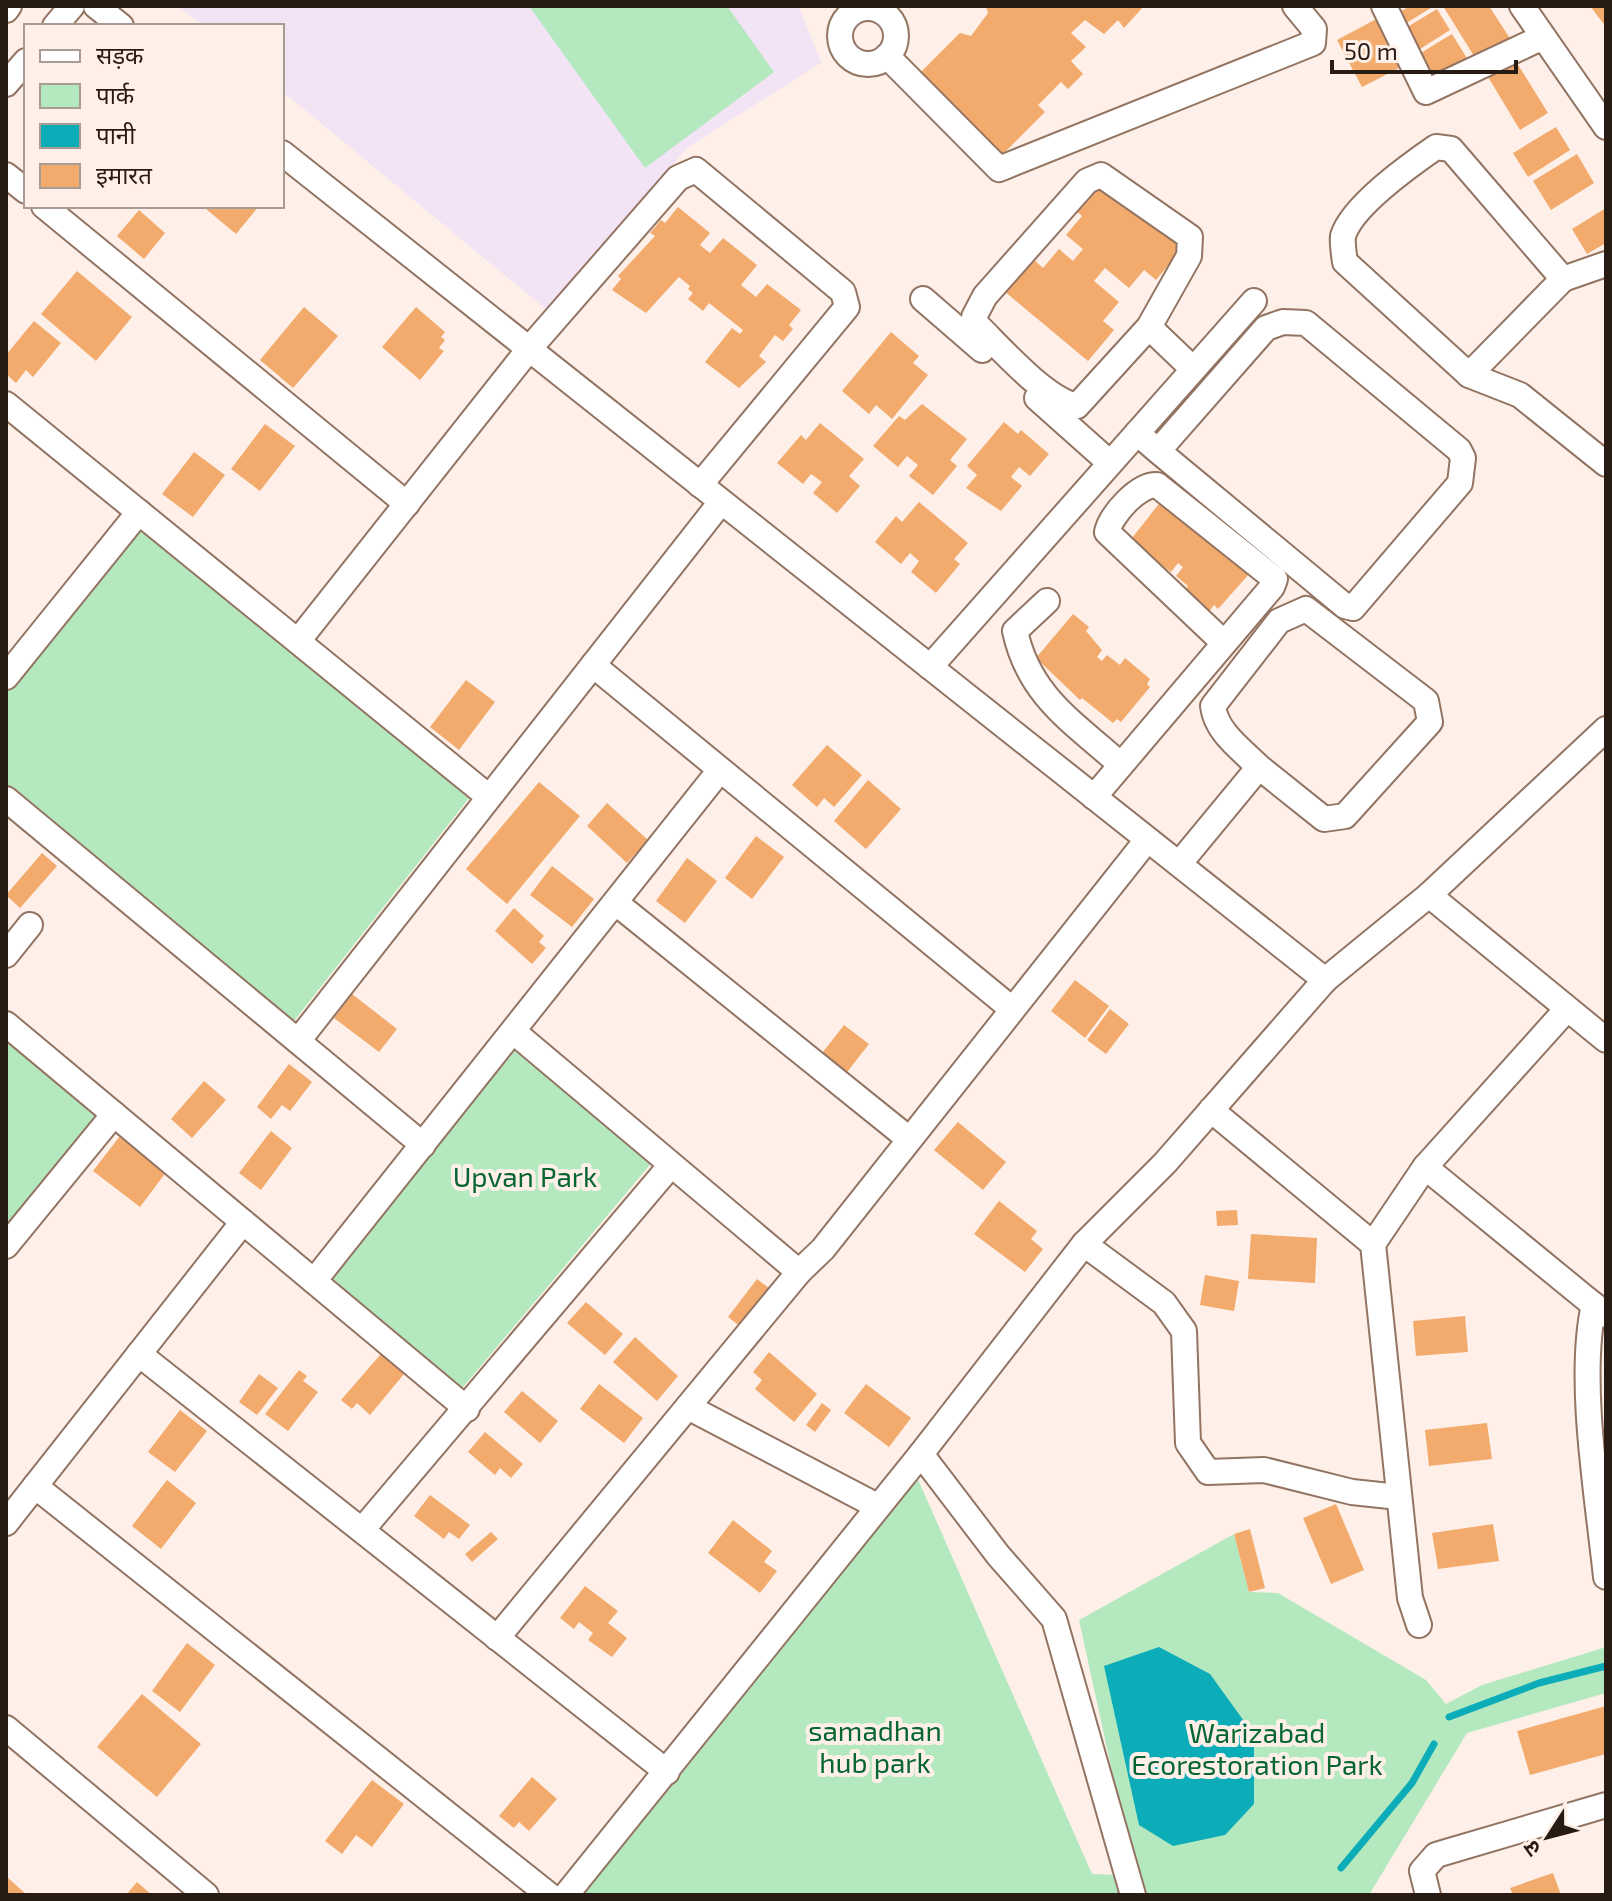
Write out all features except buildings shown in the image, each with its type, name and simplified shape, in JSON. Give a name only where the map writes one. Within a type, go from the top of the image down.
[{"type":"street","points":[[57,24],[72,6]]},
{"type":"street","points":[[96,6],[118,24]]},
{"type":"street","points":[[887,56],[999,169],[1313,43],[1314,29],[1295,6]]},
{"type":"street","points":[[1384,6],[1426,92],[1543,37]]},
{"type":"street","points":[[1522,6],[1606,127]]},
{"type":"street","points":[[862,9],[892,11],[896,41],[887,56],[879,62],[861,63],[846,53],[840,35],[847,18],[862,9]]},
{"type":"street","points":[[6,84],[24,63]]},
{"type":"street","points":[[1563,279],[1451,149],[1436,147],[1426,154],[1358,213],[1343,236],[1345,262],[1469,375],[1520,395],[1606,464]]},
{"type":"street","points":[[284,155],[1325,980]]},
{"type":"street","points":[[298,641],[529,349],[678,178],[696,170],[843,292],[847,307],[700,485]]},
{"type":"street","points":[[6,175],[24,189]]},
{"type":"street","points":[[1101,175],[1190,237],[1189,256],[1149,327],[1077,406],[1048,391],[975,323],[974,317],[985,296],[1087,181],[1101,175]]},
{"type":"street","points":[[46,208],[407,504]]},
{"type":"street","points":[[1469,375],[1563,279],[1606,264]]},
{"type":"street","points":[[923,299],[1110,463]]},
{"type":"street","points":[[930,667],[1254,301]]},
{"type":"street","points":[[1137,433],[1158,451],[1345,606],[1353,608],[1460,483],[1463,458],[1459,450],[1306,323],[1283,322],[1266,328],[1158,451]]},
{"type":"street","points":[[1149,327],[1193,369]]},
{"type":"street","points":[[6,405],[489,797]]},
{"type":"street","points":[[1094,797],[1272,587],[1275,579],[1157,485],[1143,488],[1109,522],[1107,532],[1223,642]]},
{"type":"street","points":[[298,1041],[721,502]]},
{"type":"street","points":[[6,677],[139,512]]},
{"type":"street","points":[[1047,601],[1015,631],[1022,661],[1042,694],[1120,764]]},
{"type":"street","points":[[1306,609],[1426,701],[1430,722],[1345,816],[1335,820],[1324,819],[1259,767],[1223,731],[1215,720],[1213,706],[1279,621],[1289,614],[1306,609]]},
{"type":"street","points":[[593,665],[1012,1009]]},
{"type":"street","points":[[566,1895],[921,1454],[1084,1244],[1165,1163],[1325,980],[1429,895],[1606,729]]},
{"type":"street","points":[[1179,864],[1259,767]]},
{"type":"street","points":[[314,1281],[720,770]]},
{"type":"street","points":[[6,799],[423,1145]]},
{"type":"street","points":[[497,1638],[799,1272],[823,1249],[1147,840]]},
{"type":"street","points":[[1429,895],[1606,1040]]},
{"type":"street","points":[[616,903],[909,1139]]},
{"type":"street","points":[[6,955],[30,925]]},
{"type":"street","points":[[1419,1625],[1410,1598],[1373,1244],[1425,1167],[1567,1009]]},
{"type":"street","points":[[6,1024],[467,1409]]},
{"type":"street","points":[[514,1032],[799,1272]]},
{"type":"street","points":[[1211,1110],[1373,1244]]},
{"type":"street","points":[[6,1246],[114,1114]]},
{"type":"street","points":[[362,1530],[671,1165]]},
{"type":"street","points":[[1425,1167],[1600,1310],[1590,1324],[1590,1415],[1606,1577]]},
{"type":"street","points":[[6,1523],[243,1222]]},
{"type":"street","points":[[1084,1244],[1164,1303],[1184,1331],[1188,1443],[1208,1472],[1264,1470],[1352,1492],[1399,1497]]},
{"type":"street","points":[[139,1354],[667,1772]]},
{"type":"street","points":[[688,1407],[877,1506]]},
{"type":"street","points":[[921,1454],[998,1555],[1054,1619],[1133,1895]]},
{"type":"street","points":[[35,1486],[549,1895]]},
{"type":"street","points":[[6,1728],[206,1895]]},
{"type":"street","points":[[1428,1895],[1422,1871],[1436,1855],[1605,1808]]},
{"type":"shaded area","points":[[178,6],[799,6],[821,63],[688,147],[548,311],[284,93],[284,24],[200,24]]},
{"type":"green space","points":[[529,6],[727,6],[774,72],[645,168]]},
{"type":"green space","points":[[142,526],[473,793],[290,1026],[6,789],[6,692]]},
{"type":"green space","points":[[6,1035],[101,1115],[6,1232]]},
{"type":"green space","name":"Upvan Park","points":[[516,1046],[654,1160],[459,1392],[328,1281]]},
{"type":"green space","name":"samadhan hub park","points":[[913,1468],[1092,1874],[1121,1875],[1128,1895],[558,1895]]},
{"type":"green space","name":"Warizabad Ecorestoration Park","points":[[1234,1534],[1249,1592],[1278,1593],[1426,1680],[1446,1704],[1482,1685],[1606,1647],[1606,1693],[1467,1733],[1369,1895],[1139,1895],[1079,1620]]},
{"type":"water","points":[[1159,1647],[1210,1674],[1254,1735],[1254,1804],[1225,1835],[1173,1846],[1139,1825],[1104,1666]]},
{"type":"waterway","points":[[1449,1717],[1539,1683],[1606,1666]]},
{"type":"waterway","points":[[1341,1868],[1412,1783],[1434,1744]]}]
